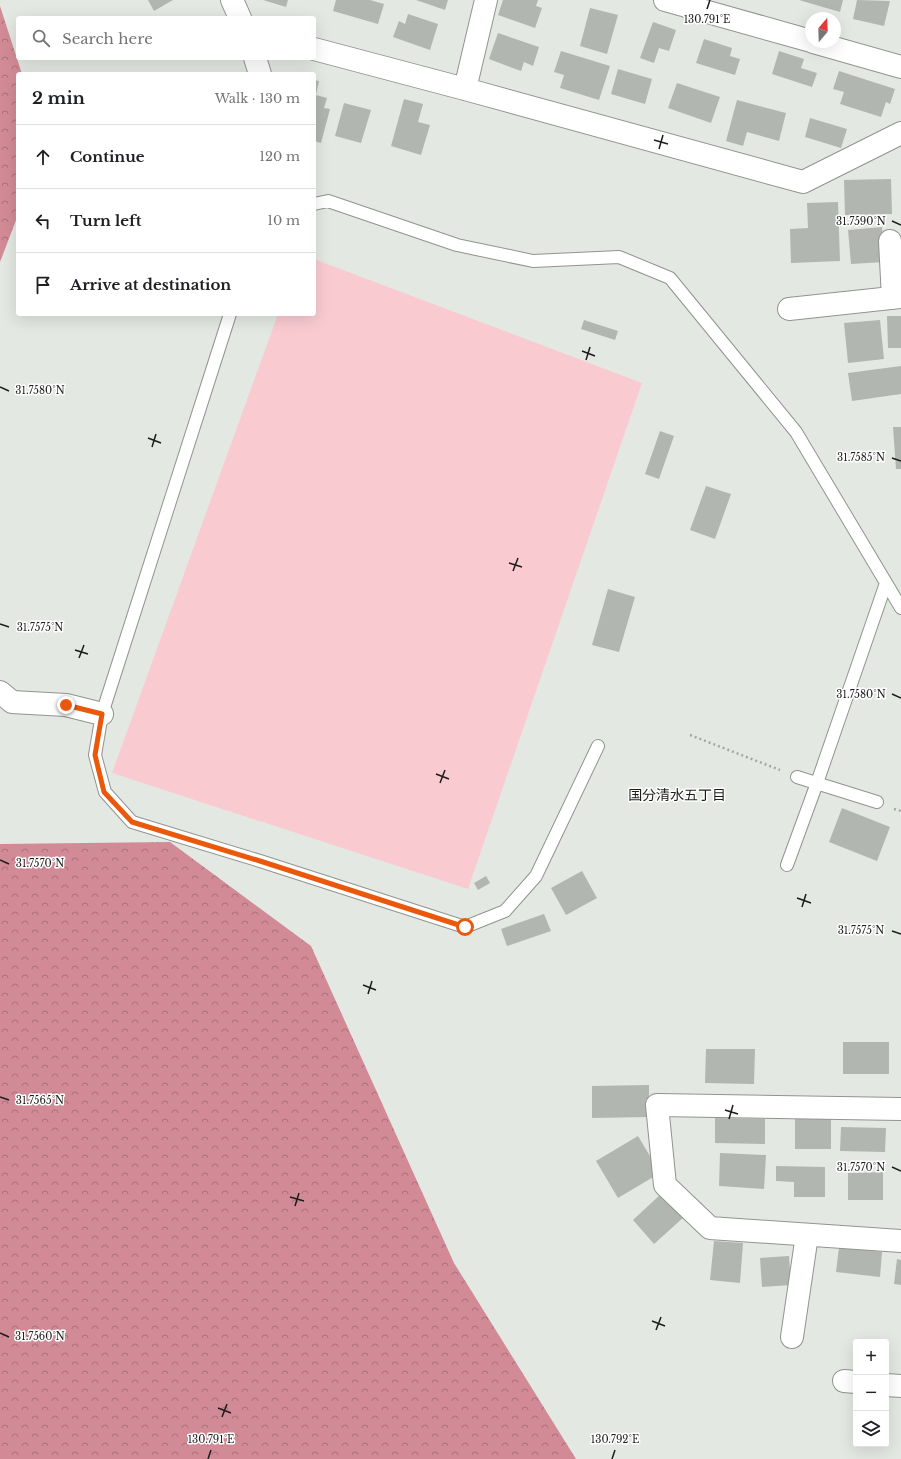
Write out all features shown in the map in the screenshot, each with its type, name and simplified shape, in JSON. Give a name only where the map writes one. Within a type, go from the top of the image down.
[{"type":"street","points":[[232,0],[239,16]]},
{"type":"street","points":[[465,89],[486,0]]},
{"type":"street","points":[[665,0],[805,40]]},
{"type":"street","points":[[833,48],[901,67]]},
{"type":"street","points":[[316,50],[803,182],[901,133]]},
{"type":"street","points":[[256,60],[259,72]]},
{"type":"street","points":[[789,309],[897,297],[890,241]]},
{"type":"street","points":[[0,692],[12,702],[66,705],[102,714]]},
{"type":"street","points":[[901,1109],[657,1105],[665,1184],[710,1228],[901,1241]]},
{"type":"street","points":[[792,1337],[807,1235]]},
{"type":"street","points":[[889,1385],[901,1386]]},
{"type":"lane","points":[[316,204],[328,201],[457,245],[533,261],[620,257],[670,278],[796,432],[901,608]]},
{"type":"lane","points":[[229,316],[102,714],[95,755],[104,792],[132,822],[260,861],[465,927],[505,911],[536,876],[598,746]]},
{"type":"lane","points":[[787,865],[886,583]]},
{"type":"lane","points":[[797,777],[877,802]]},
{"type":"path","points":[[690,735],[797,777]]},
{"type":"green space","points":[[0,6],[16,55],[16,60],[17,60],[21,72],[16,72],[16,220],[0,262]]},
{"type":"green space","points":[[170,842],[311,946],[454,1263],[576,1459],[0,1459],[0,844]]},
{"type":"shaded area","points":[[316,260],[642,383],[468,889],[112,773],[277,316],[316,316]]},
{"type":"building","points":[[148,0],[173,0],[154,11]]},
{"type":"building","points":[[263,0],[288,0],[286,7]]},
{"type":"building","points":[[336,0],[370,0],[384,4],[378,24],[333,11]]},
{"type":"building","points":[[416,0],[448,0],[445,10]]},
{"type":"building","points":[[503,0],[538,0],[536,6],[542,8],[535,28],[498,15]]},
{"type":"building","points":[[799,0],[843,0],[840,12]]},
{"type":"building","points":[[857,0],[890,1],[884,26],[853,19]]},
{"type":"building","points":[[590,8],[618,15],[607,54],[580,46]]},
{"type":"building","points":[[408,14],[438,24],[430,50],[393,37],[399,21],[405,24]]},
{"type":"building","points":[[653,22],[676,30],[669,51],[659,48],[654,63],[640,58]]},
{"type":"building","points":[[498,33],[539,47],[533,66],[524,62],[521,71],[489,59]]},
{"type":"building","points":[[704,39],[732,48],[730,56],[740,59],[735,75],[696,63]]},
{"type":"building","points":[[561,51],[610,66],[599,100],[560,88],[564,75],[554,72]]},
{"type":"building","points":[[779,51],[804,59],[801,68],[817,73],[812,87],[772,74]]},
{"type":"building","points":[[618,69],[652,79],[645,104],[611,94]]},
{"type":"building","points":[[839,71],[895,89],[890,104],[886,102],[881,117],[840,104],[844,92],[833,89]]},
{"type":"building","points":[[316,80],[319,81],[316,95]]},
{"type":"building","points":[[677,83],[720,97],[711,123],[668,108]]},
{"type":"building","points":[[316,95],[327,98],[324,108],[330,109],[321,143],[316,142]]},
{"type":"building","points":[[404,99],[423,104],[418,122],[430,125],[421,155],[391,146]]},
{"type":"building","points":[[737,100],[786,113],[779,141],[747,132],[743,146],[726,141]]},
{"type":"building","points":[[344,103],[371,110],[361,143],[335,136]]},
{"type":"building","points":[[810,118],[847,129],[841,148],[805,137]]},
{"type":"building","points":[[891,179],[892,214],[845,215],[844,180]]},
{"type":"building","points":[[838,202],[840,261],[791,263],[790,229],[808,228],[807,203]]},
{"type":"building","points":[[882,227],[884,262],[851,264],[848,230]]},
{"type":"building","points":[[887,316],[901,316],[901,348],[888,348]]},
{"type":"building","points":[[584,320],[618,331],[615,340],[581,329]]},
{"type":"building","points":[[880,320],[884,359],[848,363],[844,323]]},
{"type":"building","points":[[901,366],[901,394],[852,401],[848,373]]},
{"type":"building","points":[[893,427],[901,427],[901,469],[896,469]]},
{"type":"building","points":[[660,431],[674,436],[659,479],[645,474]]},
{"type":"building","points":[[706,486],[731,494],[715,539],[690,530]]},
{"type":"building","points":[[608,589],[635,597],[619,652],[592,645]]},
{"type":"building","points":[[842,808],[890,827],[877,861],[829,842]]},
{"type":"building","points":[[582,871],[597,898],[566,915],[551,888]]},
{"type":"building","points":[[486,876],[490,883],[478,890],[474,883]]},
{"type":"building","points":[[544,914],[551,931],[507,946],[501,929]]},
{"type":"building","points":[[843,1042],[889,1042],[889,1074],[843,1074]]},
{"type":"building","points":[[706,1049],[755,1049],[754,1084],[705,1083]]},
{"type":"building","points":[[649,1085],[649,1117],[592,1118],[592,1086]]},
{"type":"building","points":[[831,1116],[831,1149],[795,1149],[795,1117]]},
{"type":"building","points":[[715,1118],[765,1119],[765,1144],[715,1143]]},
{"type":"building","points":[[841,1127],[886,1128],[885,1152],[840,1151]]},
{"type":"building","points":[[638,1136],[660,1173],[618,1198],[596,1161]]},
{"type":"building","points":[[720,1153],[766,1155],[764,1189],[719,1186]]},
{"type":"building","points":[[776,1166],[825,1167],[825,1197],[794,1197],[794,1182],[776,1181]]},
{"type":"building","points":[[883,1172],[883,1200],[848,1200],[848,1173]]},
{"type":"building","points":[[662,1193],[684,1217],[654,1244],[633,1220]]},
{"type":"building","points":[[714,1241],[743,1243],[740,1283],[710,1280]]},
{"type":"building","points":[[839,1247],[882,1252],[880,1277],[836,1272]]},
{"type":"building","points":[[789,1256],[791,1285],[762,1287],[760,1258]]},
{"type":"building","points":[[897,1259],[901,1260],[901,1285],[894,1284]]},
{"type":"district","name":"国分清水五丁目","points":[[677,795]]},
{"type":"route","points":[[66,705],[102,714],[95,755],[104,792],[132,822],[260,861],[465,927]]}]
